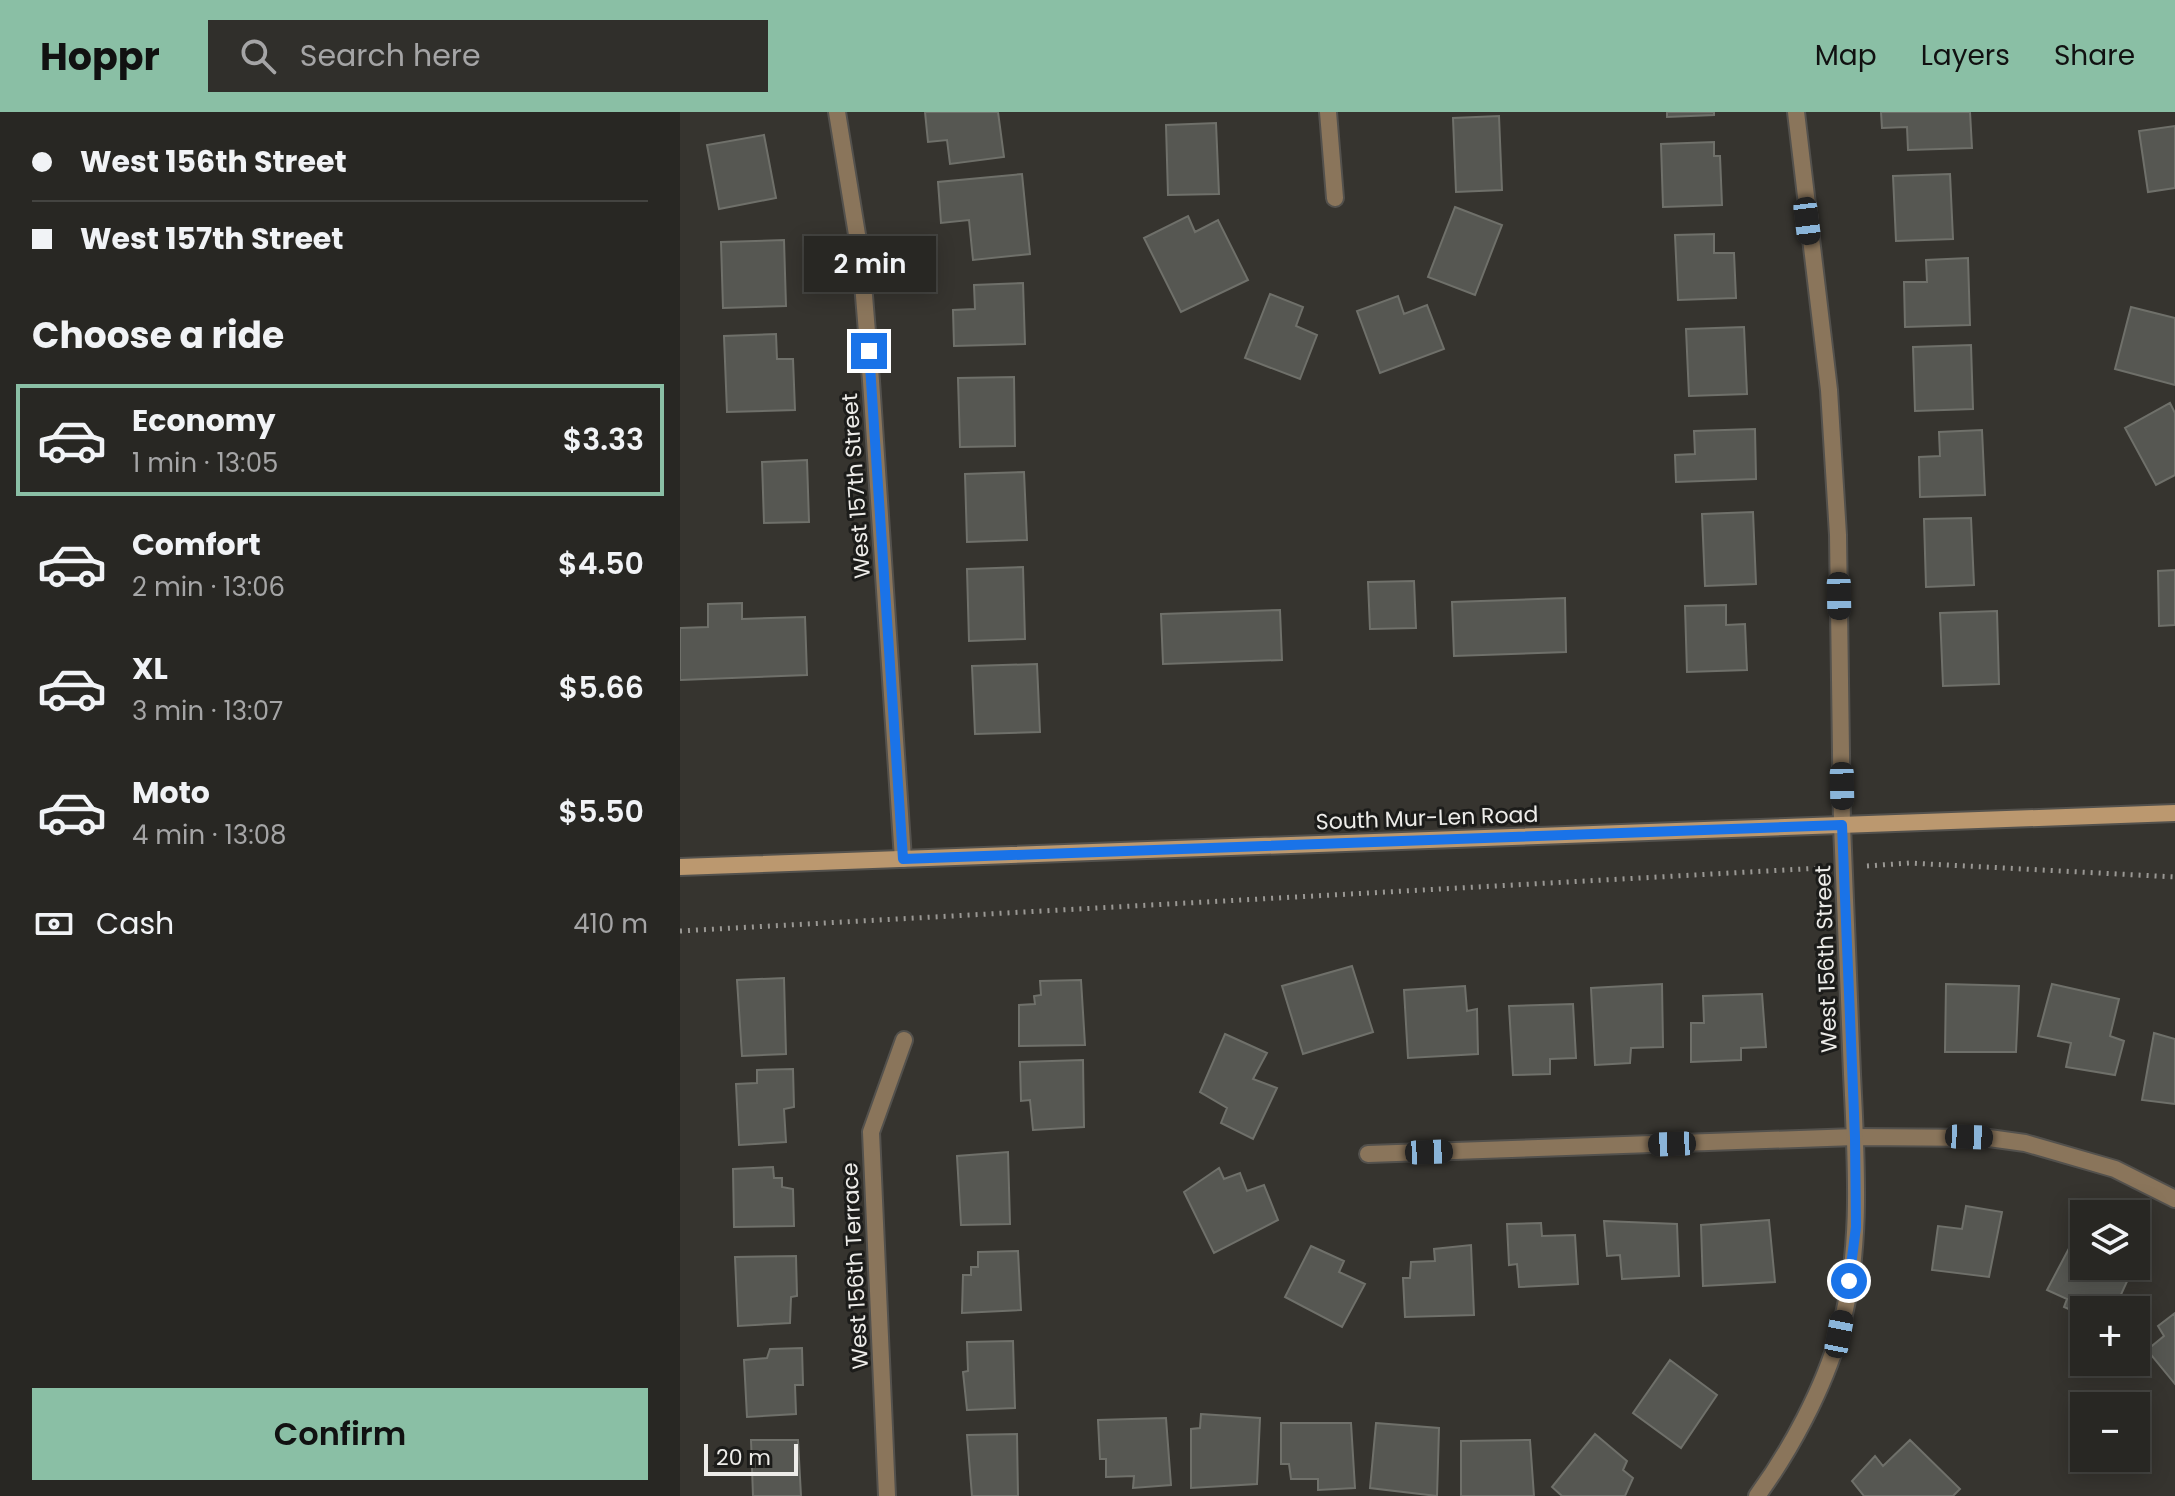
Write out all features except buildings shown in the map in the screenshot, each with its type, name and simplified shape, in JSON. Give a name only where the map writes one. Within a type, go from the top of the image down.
[{"type":"main road","name":"South Mur-Len Road","points":[[680,867],[2175,813]]},
{"type":"street","name":"West 157th Street","points":[[837,112],[861,259],[903,859]]},
{"type":"street","points":[[1328,112],[1335,198]]},
{"type":"street","name":"West 156th Street","points":[[1757,1496],[1774,1473],[1818,1389],[1839,1334],[1856,1227],[1842,825],[1838,535],[1829,390],[1796,112]]},
{"type":"street","name":"West 156th Terrace","points":[[887,1496],[871,1132],[904,1040]]},
{"type":"street","points":[[1368,1154],[1855,1137],[1963,1137],[2025,1143],[2115,1169],[2175,1199]]},
{"type":"path","points":[[1790,860],[1790,871]]},
{"type":"path","points":[[680,931],[1909,863],[2175,877]]},
{"type":"route","points":[[869,351],[903,859],[1842,825],[1855,1137],[1856,1227],[1849,1281]]}]
